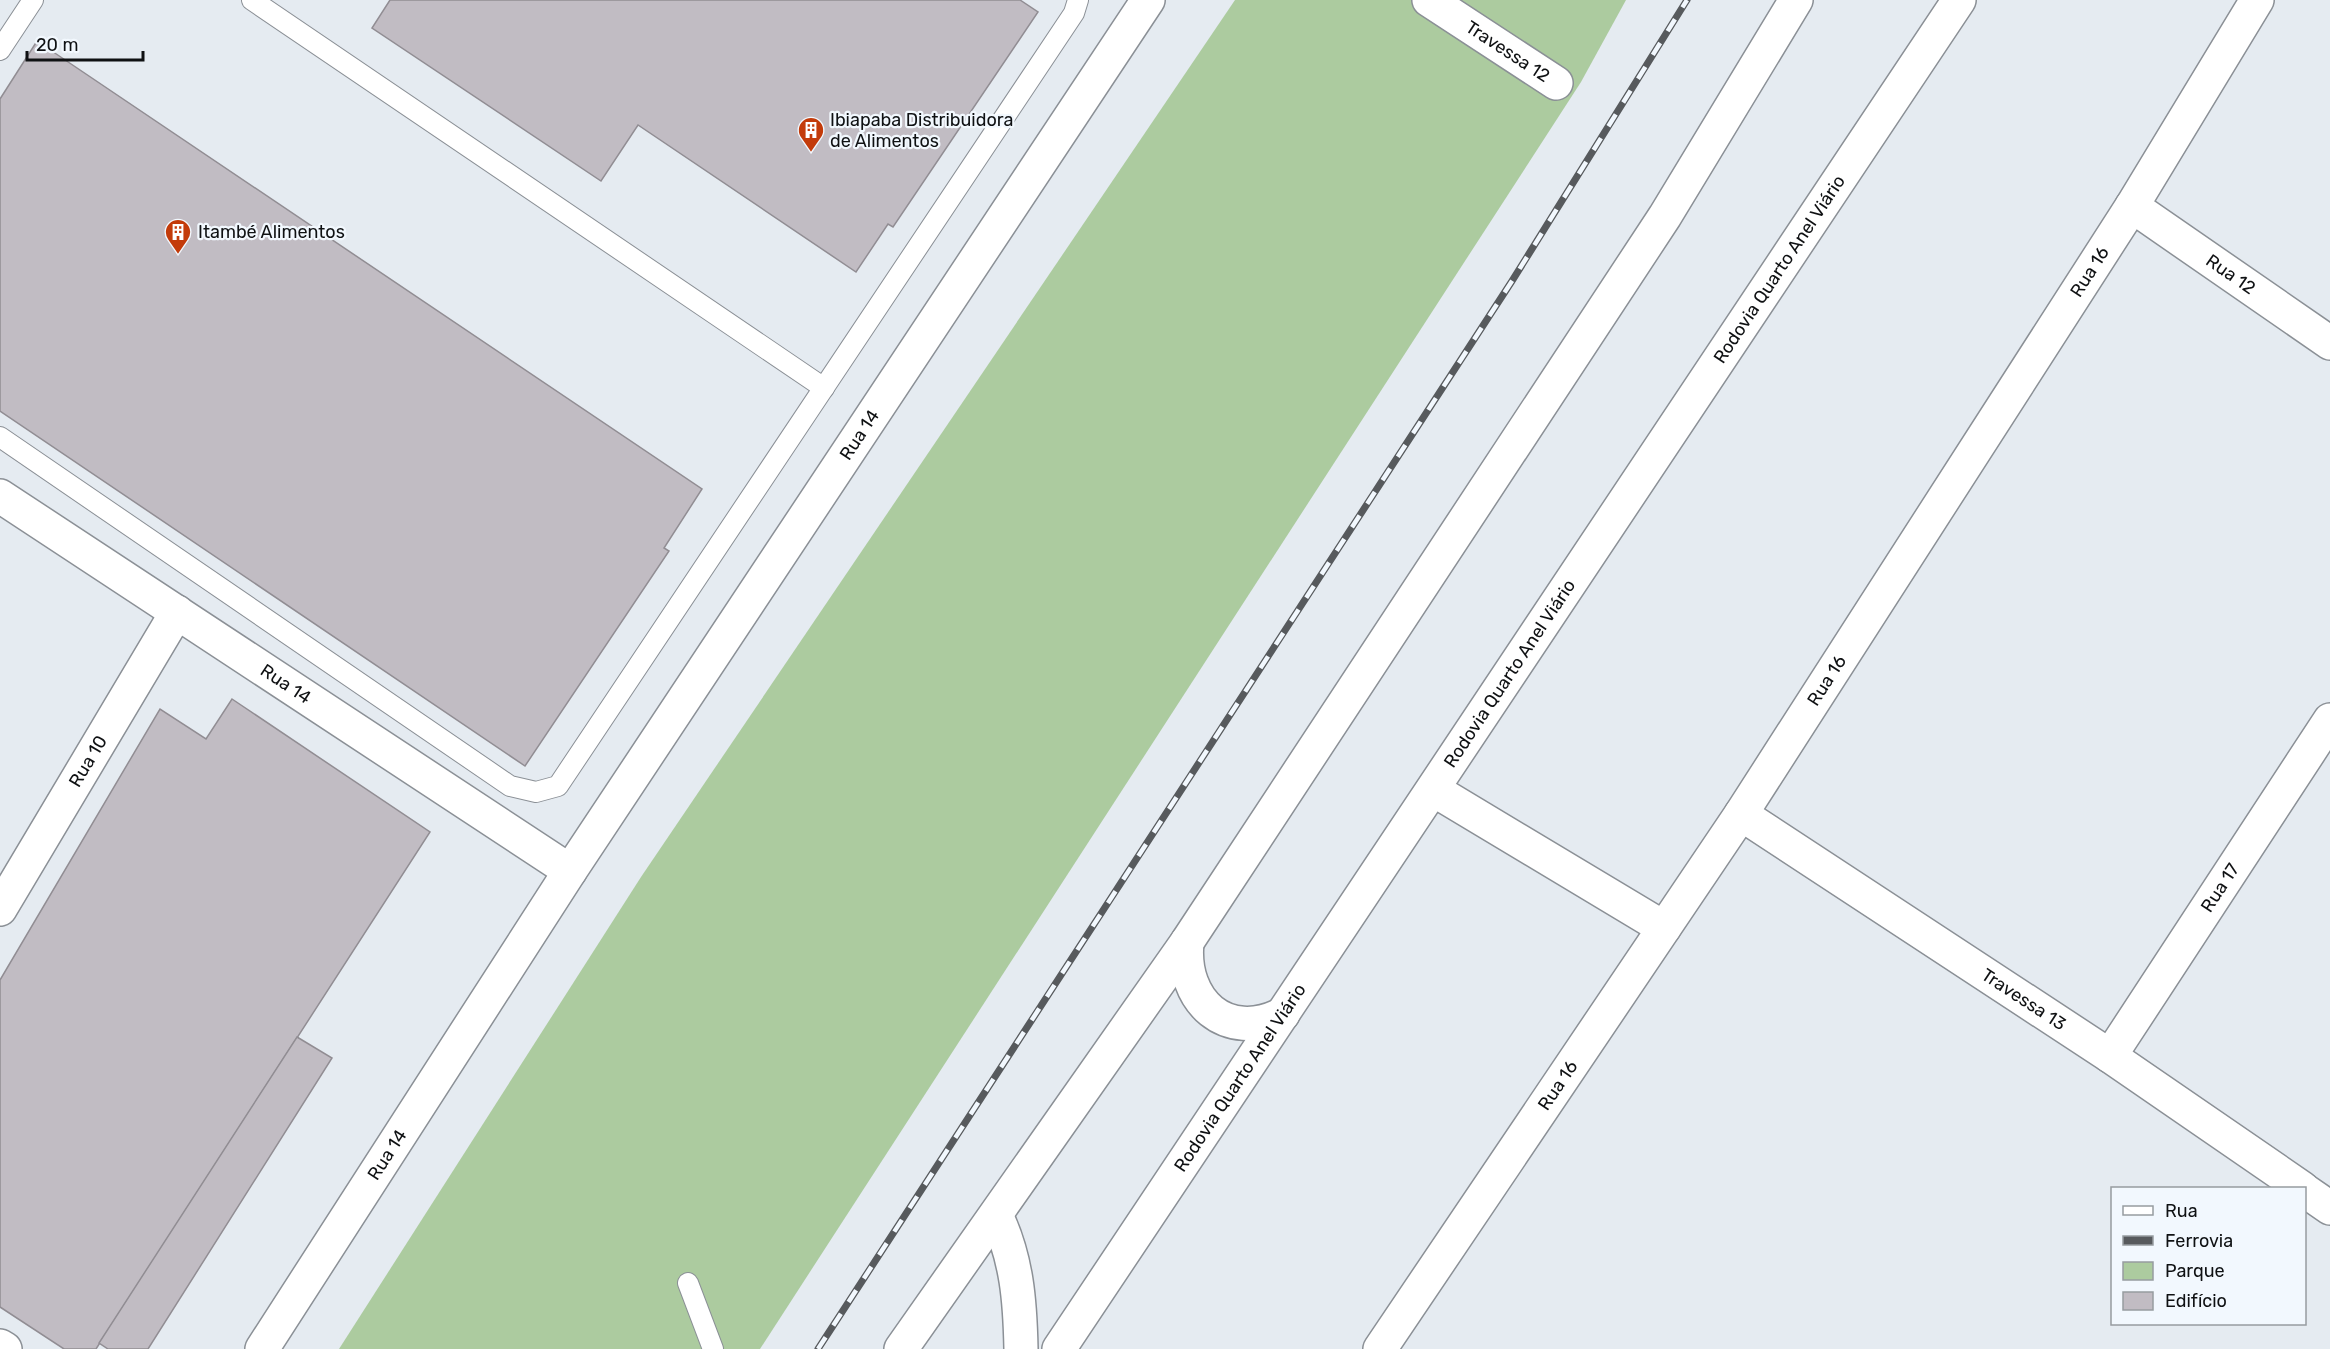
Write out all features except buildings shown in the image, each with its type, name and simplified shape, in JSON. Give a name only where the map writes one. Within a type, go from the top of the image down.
[{"type":"main road","name":"Rua 14","points":[[262,1349],[570,871],[1148,0]]},
{"type":"main road","name":"Travessa 12","points":[[1429,0],[1556,83]]},
{"type":"main road","points":[[901,1349],[1187,942],[1665,216],[1796,0]]},
{"type":"main road","name":"Rodovia Quarto Anel Viário","points":[[1059,1349],[1959,0]]},
{"type":"main road","name":"Rua 16","points":[[1380,1349],[1741,814],[2132,206],[2257,0]]},
{"type":"main road","name":"Rua 12","points":[[2132,206],[2330,343]]},
{"type":"main road","name":"Rua 14","points":[[0,496],[570,871]]},
{"type":"main road","name":"Rua 10","points":[[0,909],[177,612]]},
{"type":"main road","name":"Rua 17","points":[[2110,1056],[2330,720]]},
{"type":"main road","points":[[1434,790],[1664,928]]},
{"type":"main road","name":"Travessa 13","points":[[1741,814],[2110,1056],[2300,1187]]},
{"type":"main road","points":[[1187,942],[1186,973],[1200,1000],[1211,1011],[1239,1023],[1270,1021],[1283,1014]]},
{"type":"main road","name":"Travessa 13","points":[[2306,1191],[2330,1208]]},
{"type":"main road","points":[[996,1215],[1011,1250],[1016,1273],[1021,1349]]},
{"type":"main road","points":[[0,1346],[5,1349]]},
{"type":"lane","points":[[0,50],[33,0]]},
{"type":"lane","points":[[252,0],[824,388]]},
{"type":"lane","points":[[0,437],[510,786],[536,792],[558,786],[571,770],[1074,13],[1078,0]]},
{"type":"lane","points":[[688,1283],[714,1349]]},
{"type":"green space","points":[[1235,0],[1626,0],[1581,82],[760,1349],[339,1349],[641,877]]},
{"type":"railway","points":[[818,1349],[1512,281],[1687,0]]},
{"type":"place","name":"Ibiapaba Distribuidora de Alimentos","points":[[811,153]]},
{"type":"place","name":"Itambé Alimentos","points":[[178,255]]}]
